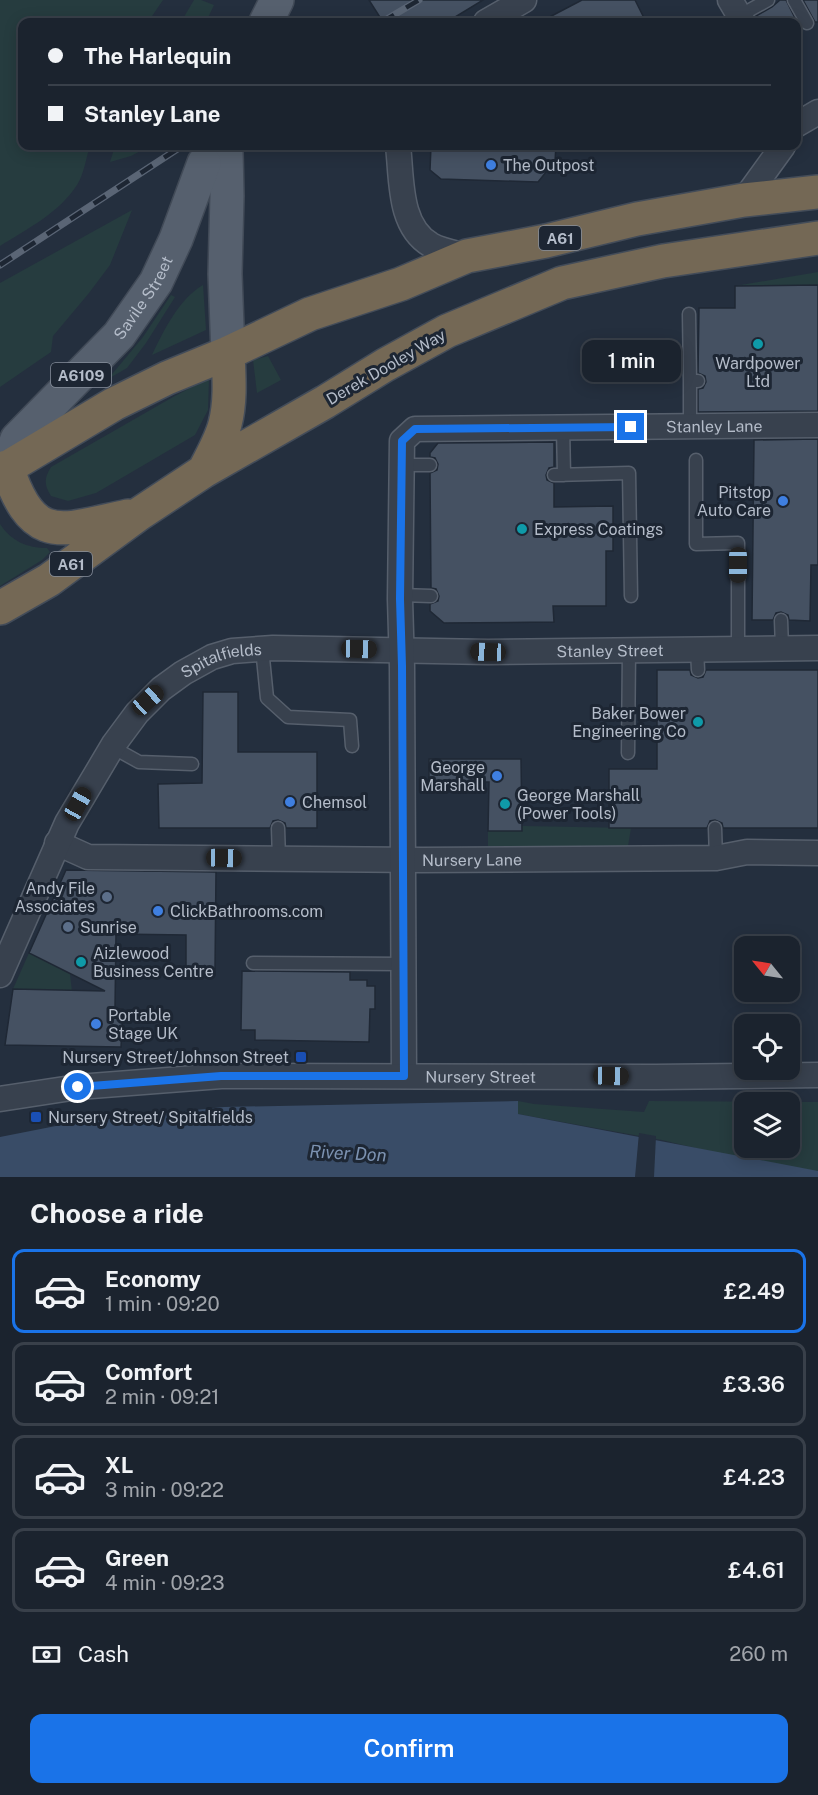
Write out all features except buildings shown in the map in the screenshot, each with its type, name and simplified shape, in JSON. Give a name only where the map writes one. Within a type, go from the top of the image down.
[{"type":"highway","name":"A61","points":[[4,470],[114,404],[167,378],[228,353],[310,314],[401,284],[467,256],[546,241],[637,219],[744,200],[818,192]]},
{"type":"highway","name":"Derek Dooley Way","points":[[0,608],[50,580],[139,514],[204,471],[447,331],[562,283],[663,261],[818,238]]},
{"type":"highway","points":[[204,471],[226,422],[229,386],[228,353]]},
{"type":"highway","points":[[4,470],[24,508],[51,528],[68,529],[139,514]]},
{"type":"main road","points":[[268,18],[277,0]]},
{"type":"main road","name":"Savile Street","points":[[4,470],[17,440],[119,335],[152,290],[215,157],[227,196],[225,274],[228,353]]},
{"type":"street","points":[[493,18],[524,0]]},
{"type":"street","points":[[801,122],[818,112]]},
{"type":"street","points":[[398,150],[406,213],[419,235],[430,245],[467,256]]},
{"type":"street","points":[[744,200],[780,150]]},
{"type":"street","name":"Stanley Lane","points":[[402,453],[415,429],[690,426],[782,431],[818,424]]},
{"type":"street","points":[[402,453],[400,595],[404,1076]]},
{"type":"street","name":"Spitalfields","points":[[0,975],[12,937],[57,843],[111,747],[148,700],[183,673],[212,657],[232,651],[262,648],[402,649]]},
{"type":"street","name":"Stanley Street","points":[[402,649],[488,652],[629,650],[698,659],[738,648],[818,648]]},
{"type":"street","name":"Nursery Lane","points":[[57,843],[99,863],[279,859],[716,858],[747,852],[818,853]]},
{"type":"street","name":"Nursery Street","points":[[0,1099],[78,1087],[221,1076],[818,1075]]},
{"type":"lane","points":[[737,13],[768,0]]},
{"type":"lane","points":[[794,0],[807,23]]},
{"type":"lane","points":[[689,314],[694,381],[690,426]]},
{"type":"lane","points":[[563,427],[559,475],[629,474],[631,596]]},
{"type":"lane","points":[[402,453],[430,465]]},
{"type":"lane","points":[[696,460],[696,544],[738,543],[738,648]]},
{"type":"lane","points":[[400,595],[431,596]]},
{"type":"lane","points":[[781,620],[782,648]]},
{"type":"lane","points":[[262,648],[267,698],[288,717],[350,720],[352,746]]},
{"type":"lane","points":[[628,753],[629,650]]},
{"type":"lane","points":[[111,747],[140,762],[192,764]]},
{"type":"lane","points":[[278,828],[279,859]]},
{"type":"lane","points":[[715,828],[716,858]]},
{"type":"lane","points":[[253,963],[404,964]]},
{"type":"green space","points":[[0,0],[163,0],[151,18],[18,18],[18,150],[89,150],[81,176],[70,195],[42,220],[0,246]]},
{"type":"green space","points":[[194,0],[214,5],[208,18],[183,18]]},
{"type":"green space","points":[[114,150],[142,150],[131,156],[110,162]]},
{"type":"green space","points":[[132,210],[110,265],[53,336],[51,352],[0,387],[0,283]]},
{"type":"green space","points":[[818,272],[818,285],[735,286]]},
{"type":"green space","points":[[203,285],[206,330],[152,355],[179,307]]},
{"type":"green space","points":[[171,295],[175,297],[146,343],[127,368],[108,379],[143,337]]},
{"type":"green space","points":[[268,356],[281,380],[257,393],[253,360]]},
{"type":"green space","points":[[209,378],[208,410],[195,435],[96,493],[68,501],[51,496],[46,482],[51,467]]},
{"type":"green space","points":[[0,524],[14,539],[33,547],[47,548],[50,552],[42,560],[0,586]]},
{"type":"green space","points":[[522,826],[631,828],[628,846],[488,846],[488,831]]},
{"type":"green space","points":[[29,953],[70,974],[75,1018],[60,990],[13,989]]},
{"type":"green space","points":[[518,1101],[644,1112],[649,1101],[734,1102],[734,1157],[662,1140],[518,1114]]},
{"type":"green space","points":[[800,1102],[818,1102],[818,1177],[738,1158],[800,1158]]},
{"type":"water","name":"River Don","points":[[518,1101],[518,1114],[734,1155],[734,1158],[750,1158],[818,1171],[818,1177],[0,1177],[0,1137],[71,1123],[224,1107]]},
{"type":"pier","points":[[639,1133],[656,1136],[654,1177],[635,1177]]},
{"type":"railway","points":[[389,18],[419,0]]},
{"type":"railway","points":[[0,265],[176,150]]},
{"type":"place","name":"The Outpost","points":[[491,165]]},
{"type":"place","name":"Wardpower Ltd","points":[[758,344]]},
{"type":"place","name":"Pitstop Auto Care","points":[[783,501]]},
{"type":"place","name":"Express Coatings","points":[[522,529]]},
{"type":"place","name":"Baker Bower Engineering Co","points":[[698,722]]},
{"type":"place","name":"George Marshall","points":[[497,776]]},
{"type":"place","name":"Chemsol","points":[[290,802]]},
{"type":"place","name":"George Marshall (Power Tools)","points":[[505,804]]},
{"type":"place","name":"Andy File Associates","points":[[107,897]]},
{"type":"place","name":"ClickBathrooms.com","points":[[158,911]]},
{"type":"place","name":"Sunrise","points":[[68,927]]},
{"type":"place","name":"Aizlewood Business Centre","points":[[81,962]]},
{"type":"place","name":"Portable Stage UK","points":[[96,1024]]},
{"type":"place","name":"Nursery Street/Johnson Street","points":[[301,1057]]},
{"type":"place","name":"Nursery Street/ Spitalfields","points":[[36,1117]]},
{"type":"route","points":[[78,1087],[221,1076],[404,1076],[400,599],[402,441],[415,429],[631,427]]}]
